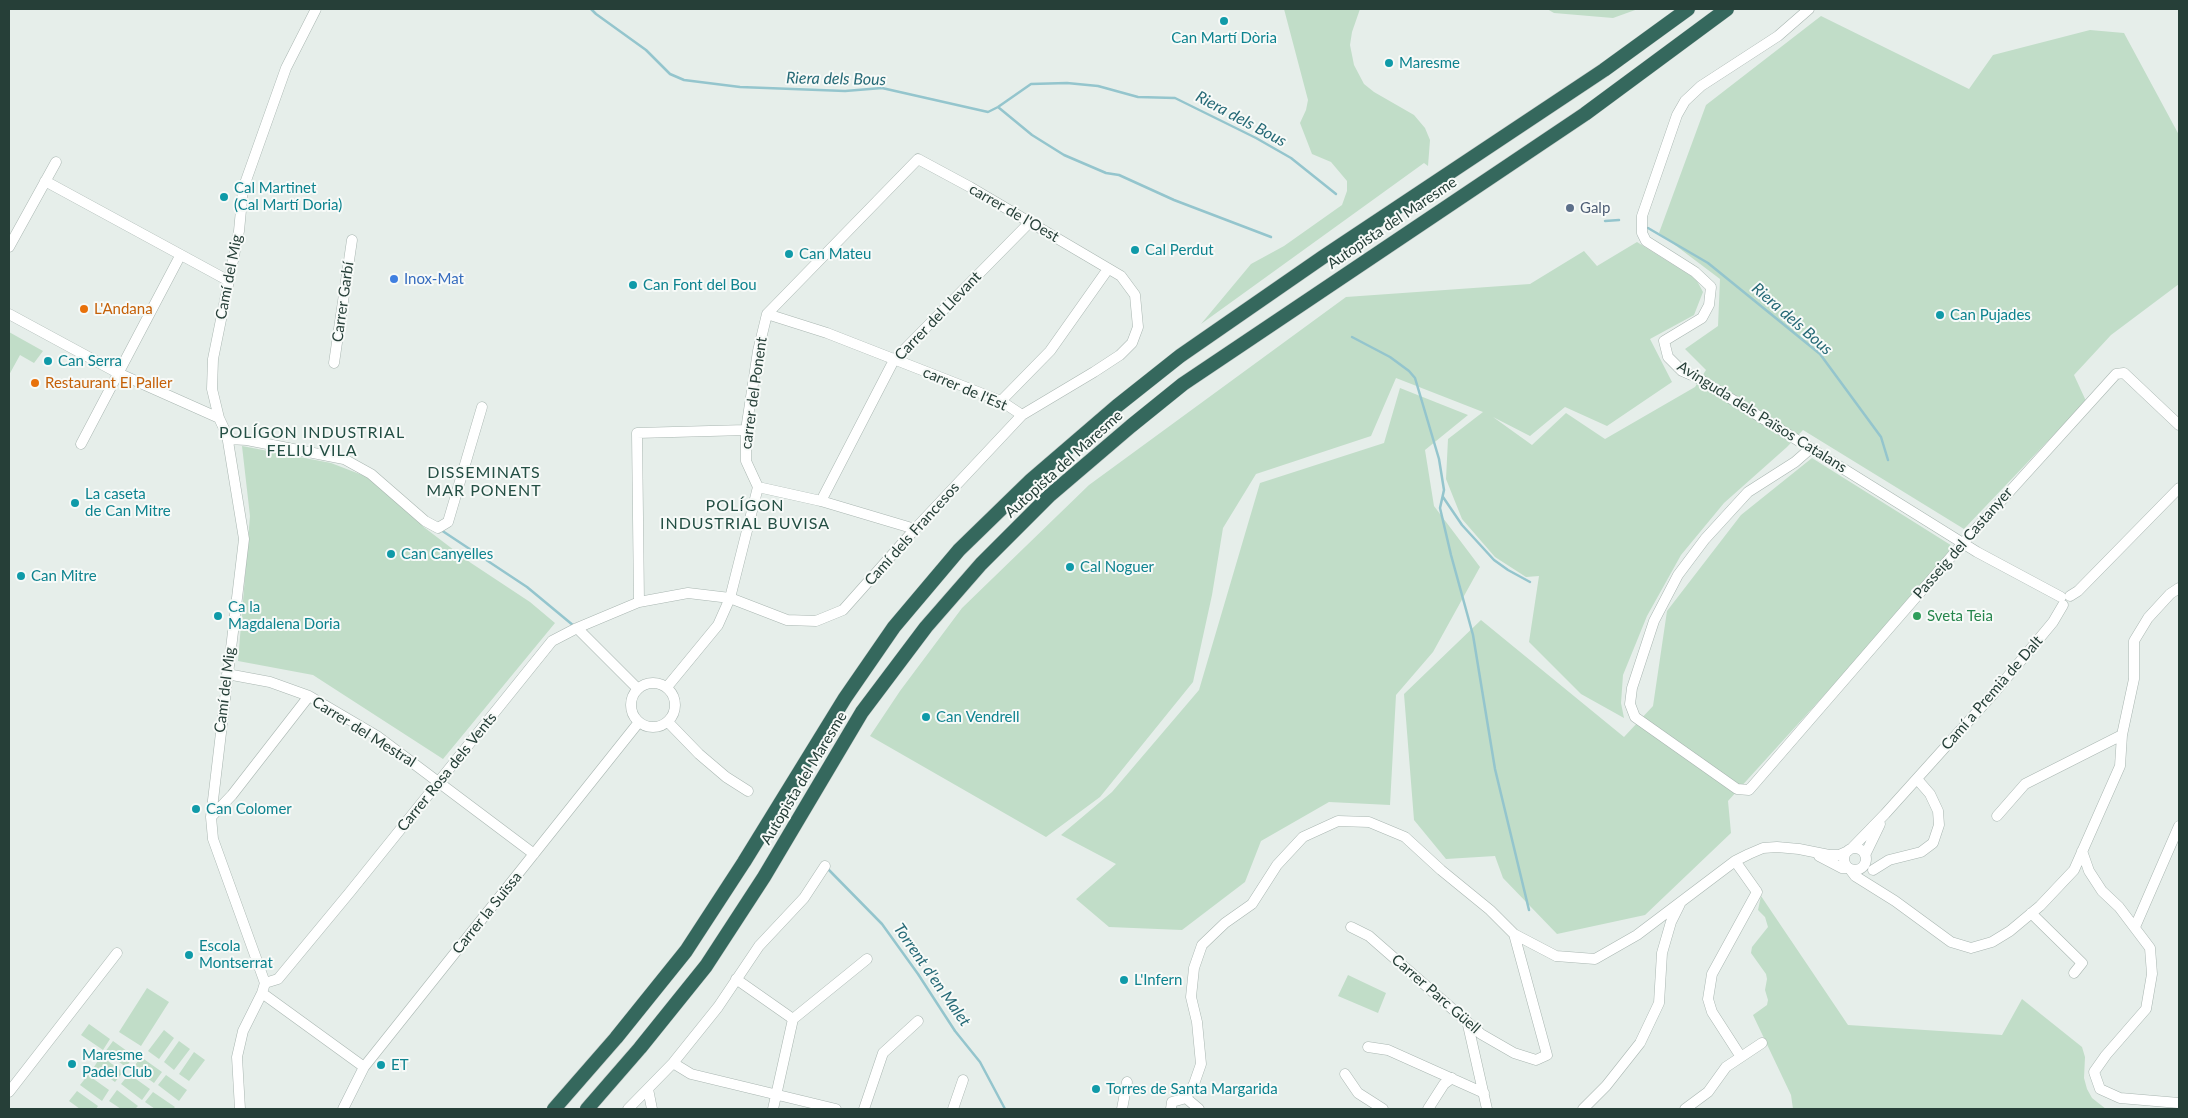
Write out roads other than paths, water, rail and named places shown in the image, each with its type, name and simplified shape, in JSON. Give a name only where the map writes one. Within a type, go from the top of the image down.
[{"type":"highway","name":"Autopista del Maresme","points":[[554,1109],[616,1038],[686,951],[744,862],[844,698],[894,627],[959,550],[1024,486],[1117,406],[1180,356],[1323,257],[1604,70],[1688,9]]},
{"type":"highway","name":"Autopista del Maresme","points":[[587,1109],[640,1048],[706,966],[764,877],[862,712],[920,635],[981,564],[1050,496],[1131,426],[1184,384],[1585,114],[1727,9]]},
{"type":"street","name":"Camí del Mig","points":[[263,988],[213,839],[211,816],[244,539],[228,439],[219,418],[212,389],[213,359],[239,231],[243,189],[248,172],[286,68],[316,9]]},
{"type":"street","name":"Avinguda dels Països Catalans","points":[[1809,9],[1778,36],[1701,86],[1685,101],[1677,115],[1642,216],[1642,234],[1646,241],[1695,272],[1711,287],[1709,305],[1702,318],[1664,341],[1668,357],[1682,370],[1962,543],[2065,599]]},
{"type":"street","name":"carrer de l'Oest","points":[[767,314],[918,159],[1030,222],[1108,269]]},
{"type":"street","points":[[9,247],[56,162]]},
{"type":"street","points":[[45,181],[229,281]]},
{"type":"street","name":"Carrer del Llevant","points":[[821,501],[894,360],[1030,222]]},
{"type":"street","name":"Carrer Garbí","points":[[334,363],[352,240]]},
{"type":"street","points":[[81,444],[180,256]]},
{"type":"street","points":[[1001,401],[1050,351],[1108,269]]},
{"type":"street","name":"Camí dels Francesos","points":[[577,628],[639,602],[688,593],[730,598],[788,620],[816,621],[844,610],[915,529],[1022,415],[1120,355],[1132,342],[1138,327],[1136,295],[1121,276],[1108,269]]},
{"type":"street","points":[[9,314],[118,373],[219,418]]},
{"type":"street","name":"carrer de l'Est","points":[[767,314],[828,333],[1001,401],[1022,415]]},
{"type":"street","name":"carrer del Ponent","points":[[758,487],[746,461],[746,430],[758,351],[767,314]]},
{"type":"street","name":"Passeig del Castanyer","points":[[1810,448],[1795,462],[1748,492],[1705,539],[1684,568],[1654,621],[1632,688],[1630,704],[1635,717],[1737,789],[1749,790],[1962,543],[2116,374],[2124,373],[2179,425]]},
{"type":"street","points":[[228,439],[246,440],[344,459],[371,474],[425,521],[438,528],[448,522],[482,407]]},
{"type":"street","points":[[639,602],[636,433],[746,430]]},
{"type":"street","points":[[667,687],[718,625],[730,598],[758,487],[821,501],[915,529]]},
{"type":"street","name":"Camí a Premià de Dalt","points":[[1849,850],[1885,814],[1994,693],[2053,622],[2065,599],[2078,591],[2179,488]]},
{"type":"street","points":[[1849,850],[1844,860],[1855,876],[1895,901],[1952,942],[1971,948],[1992,942],[2010,931],[2031,914],[2074,870],[2120,766],[2122,735],[2134,679],[2134,641],[2148,618],[2170,594],[2179,588]]},
{"type":"street","points":[[577,628],[638,689]]},
{"type":"street","name":"Carrer Rosa dels Vents","points":[[263,988],[278,979],[440,782],[552,641],[577,628]]},
{"type":"street","name":"Carrer del Mestral","points":[[227,674],[270,682],[309,696],[377,736],[534,854]]},
{"type":"street","points":[[652,683],[667,687],[673,694],[676,704],[674,714],[668,722],[653,727],[639,722],[634,716],[631,702],[638,689],[652,683]]},
{"type":"street","points":[[211,816],[232,796],[309,696]]},
{"type":"street","name":"Carrer la Suïssa","points":[[342,1109],[364,1067],[639,722]]},
{"type":"street","points":[[668,722],[726,777],[748,791]]},
{"type":"street","points":[[1997,816],[2025,784],[2122,735]]},
{"type":"street","points":[[1873,870],[1889,860],[1921,852],[1933,843],[1939,825],[1938,811],[1930,794],[1917,779]]},
{"type":"street","name":"Camí a Premià de Dalt","points":[[1865,856],[1885,814]]},
{"type":"street","points":[[1171,1109],[1172,1102],[1186,1098],[1194,1084],[1201,1064],[1197,1022],[1191,997],[1194,968],[1202,945],[1225,923],[1252,904],[1277,866],[1303,837],[1338,821],[1369,822],[1405,837],[1440,870],[1490,910],[1514,934],[1556,956],[1595,959],[1637,935],[1732,863],[1763,848],[1790,847],[1829,855],[1839,855],[1849,850],[1858,849],[1869,860],[1883,888],[1895,901]]},
{"type":"street","points":[[2135,927],[2179,826]]},
{"type":"street","points":[[2082,851],[2089,871],[2102,891],[2119,907],[2150,948],[2152,974],[2146,1009],[2106,1055],[2094,1072],[2100,1089],[2120,1098],[2179,1103]]},
{"type":"street","points":[[1808,852],[1842,868],[1860,869],[1865,864],[1865,856]]},
{"type":"street","points":[[1732,863],[1757,892],[1712,974],[1708,999],[1712,1012],[1740,1057]]},
{"type":"street","points":[[628,1109],[673,1063],[718,1007],[759,946],[804,898],[825,866]]},
{"type":"street","points":[[1583,1109],[1606,1086],[1640,1043],[1659,1003],[1662,953],[1671,922],[1682,901]]},
{"type":"street","points":[[2031,914],[2082,963],[2074,973]]},
{"type":"street","name":"Carrer Parc Güell","points":[[1351,927],[1370,936],[1468,1024],[1514,1053],[1536,1060],[1547,1055],[1514,934]]},
{"type":"street","points":[[9,1092],[117,953]]},
{"type":"street","points":[[773,1109],[793,1019],[867,959]]},
{"type":"street","points":[[736,979],[793,1019]]},
{"type":"street","points":[[240,1109],[237,1057],[243,1031],[263,988],[364,1067]]},
{"type":"street","points":[[864,1109],[883,1053],[918,1021]]},
{"type":"street","points":[[1468,1024],[1487,1109]]},
{"type":"street","points":[[1685,1109],[1708,1092],[1726,1067],[1762,1043]]},
{"type":"street","points":[[1368,1047],[1388,1050],[1484,1092]]},
{"type":"street","points":[[673,1063],[692,1074],[836,1109]]},
{"type":"street","points":[[1345,1074],[1358,1093],[1384,1109]]},
{"type":"street","points":[[1428,1109],[1444,1084],[1452,1078]]},
{"type":"street","points":[[952,1109],[963,1080]]},
{"type":"street","points":[[1122,1109],[1127,1082]]},
{"type":"street","points":[[648,1089],[652,1109]]},
{"type":"street","points":[[1186,1098],[1199,1109]]},
{"type":"waterway","name":"Riera dels Bous","points":[[591,9],[646,50],[670,74],[684,80],[740,87],[845,91],[882,88],[988,112],[1031,84],[1067,83],[1098,86],[1138,97],[1175,98],[1256,138],[1291,158],[1336,194]]},
{"type":"waterway","points":[[998,107],[1032,135],[1064,155],[1106,173],[1119,175],[1174,200],[1271,237]]},
{"type":"waterway","name":"Riera dels Bous","points":[[1605,221],[1619,220]]},
{"type":"waterway","name":"Riera dels Bous","points":[[1648,228],[1708,263],[1820,354],[1881,437],[1888,460]]},
{"type":"waterway","points":[[1352,337],[1390,357],[1409,371],[1415,378],[1439,459],[1444,490],[1440,508],[1473,635],[1495,769],[1529,910]]},
{"type":"waterway","points":[[1443,497],[1462,525],[1494,560],[1530,582]]},
{"type":"waterway","name":"Torrent d'en Malet","points":[[441,530],[527,587],[574,626]]},
{"type":"waterway","name":"Torrent d'en Malet","points":[[827,868],[882,924],[918,974],[955,1031],[980,1062],[1005,1109]]},
{"type":"place","name":"Can Martí Dòria","points":[[1224,21]]},
{"type":"place","name":"Maresme","points":[[1389,63]]},
{"type":"place","name":"Cal Martinet (Cal Martí Doria)","points":[[224,197]]},
{"type":"place","name":"Galp","points":[[1570,208]]},
{"type":"place","name":"Cal Perdut","points":[[1135,250]]},
{"type":"place","name":"Can Mateu","points":[[789,254]]},
{"type":"place","name":"Inox-Mat","points":[[394,279]]},
{"type":"place","name":"Can Font del Bou","points":[[633,285]]},
{"type":"place","name":"L'Andana","points":[[84,309]]},
{"type":"place","name":"Can Pujades","points":[[1940,315]]},
{"type":"place","name":"Can Serra","points":[[48,361]]},
{"type":"place","name":"Restaurant El Paller","points":[[35,383]]},
{"type":"place","name":"La caseta de Can Mitre","points":[[75,503]]},
{"type":"place","name":"Can Canyelles","points":[[391,554]]},
{"type":"place","name":"Cal Noguer","points":[[1070,567]]},
{"type":"place","name":"Can Mitre","points":[[21,576]]},
{"type":"place","name":"Ca la Magdalena Doria","points":[[218,616]]},
{"type":"place","name":"Sveta Teia","points":[[1917,616]]},
{"type":"place","name":"Can Vendrell","points":[[926,717]]},
{"type":"place","name":"Can Colomer","points":[[196,809]]},
{"type":"place","name":"Escola Montserrat","points":[[189,955]]},
{"type":"place","name":"L'Infern","points":[[1124,980]]},
{"type":"place","name":"Maresme Padel Club","points":[[72,1064]]},
{"type":"place","name":"ET","points":[[381,1065]]},
{"type":"place","name":"Torres de Santa Margarida","points":[[1096,1089]]},
{"type":"district","name":"POLÍGON INDUSTRIAL FELIU VILA","points":[[312,442]]},
{"type":"district","name":"DISSEMINATS MAR PONENT","points":[[484,482]]},
{"type":"district","name":"POLÍGON INDUSTRIAL BUVISA","points":[[745,515]]}]
